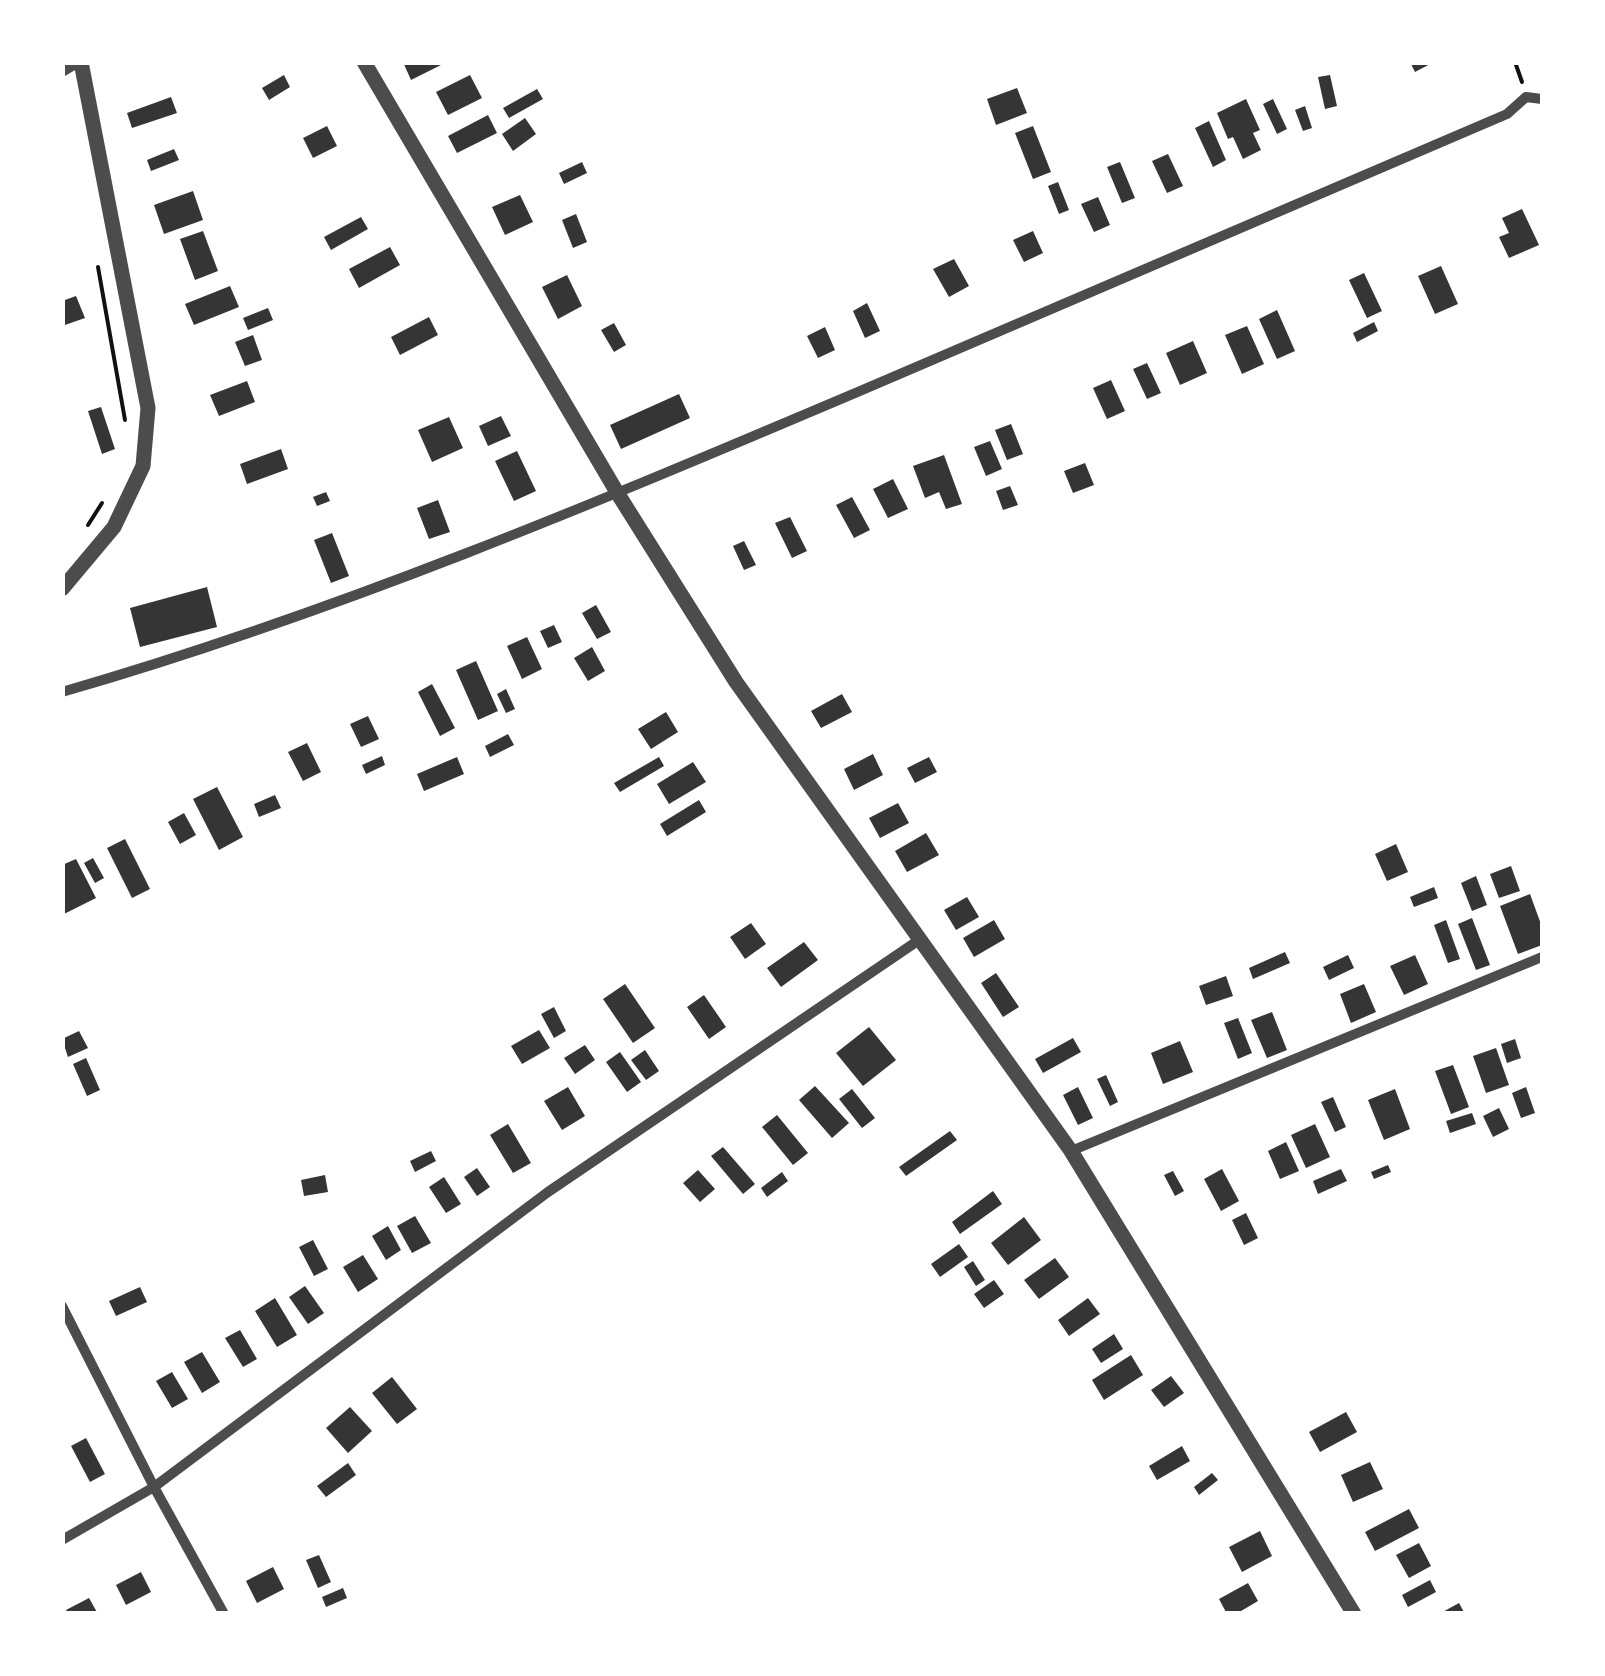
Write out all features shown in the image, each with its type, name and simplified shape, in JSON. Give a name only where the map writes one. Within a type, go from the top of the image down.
[{"type":"street","points":[[62,72],[80,62],[148,408],[143,466],[114,527],[62,589]]},
{"type":"street","points":[[364,62],[618,494],[736,682],[1070,1151],[1354,1614]]},
{"type":"street","points":[[62,692],[150,667],[382,586],[618,494],[1507,114],[1526,97],[1542,99]]},
{"type":"street","points":[[62,1540],[154,1488],[548,1192],[919,940]]},
{"type":"street","points":[[1070,1151],[1542,956]]},
{"type":"street","points":[[62,1306],[154,1488],[224,1614]]},
{"type":"path","points":[[97,258],[126,423]]},
{"type":"path","points":[[84,530],[105,498]]},
{"type":"building","points":[[403,62],[447,62],[411,80]]},
{"type":"building","points":[[1410,62],[1434,62],[1415,72]]},
{"type":"building","points":[[284,75],[290,87],[269,100],[262,88]]},
{"type":"building","points":[[470,75],[482,98],[448,115],[436,92]]},
{"type":"building","points":[[1330,75],[1337,106],[1325,109],[1318,77]]},
{"type":"building","points":[[1017,88],[1027,113],[996,125],[987,99]]},
{"type":"building","points":[[537,89],[543,99],[509,118],[503,108]]},
{"type":"building","points":[[171,97],[177,113],[132,128],[127,113]]},
{"type":"building","points":[[1246,99],[1260,130],[1253,133],[1261,150],[1243,159],[1233,137],[1228,139],[1217,113]]},
{"type":"building","points":[[1273,99],[1287,129],[1277,134],[1263,104]]},
{"type":"building","points":[[1305,106],[1312,128],[1303,131],[1295,110]]},
{"type":"building","points":[[488,115],[497,133],[457,153],[448,136]]},
{"type":"building","points":[[525,118],[536,134],[513,151],[502,134]]},
{"type":"building","points":[[1209,121],[1226,160],[1213,167],[1195,128]]},
{"type":"building","points":[[327,126],[337,146],[313,158],[303,138]]},
{"type":"building","points":[[1033,126],[1051,172],[1033,179],[1015,133]]},
{"type":"building","points":[[174,149],[179,160],[151,171],[147,160]]},
{"type":"building","points":[[1168,154],[1183,186],[1167,193],[1152,161]]},
{"type":"building","points":[[582,162],[587,173],[564,184],[559,173]]},
{"type":"building","points":[[1120,162],[1135,198],[1122,203],[1107,167]]},
{"type":"building","points":[[1058,182],[1069,210],[1059,214],[1048,186]]},
{"type":"building","points":[[193,191],[203,220],[164,234],[154,205]]},
{"type":"building","points":[[520,195],[533,222],[505,235],[492,207]]},
{"type":"building","points":[[1098,197],[1110,225],[1094,232],[1081,204]]},
{"type":"building","points":[[1522,209],[1539,245],[1509,258],[1499,237],[1509,233],[1502,218]]},
{"type":"building","points":[[576,214],[587,242],[573,248],[562,220]]},
{"type":"building","points":[[361,217],[368,229],[331,250],[324,237]]},
{"type":"building","points":[[203,231],[218,271],[195,280],[180,239]]},
{"type":"building","points":[[1033,231],[1043,253],[1024,262],[1013,240]]},
{"type":"building","points":[[390,247],[400,265],[359,288],[349,269]]},
{"type":"building","points":[[954,259],[969,286],[949,297],[933,269]]},
{"type":"building","points":[[1441,266],[1458,304],[1435,314],[1418,276]]},
{"type":"building","points":[[1364,273],[1382,311],[1367,318],[1349,280]]},
{"type":"building","points":[[567,275],[582,306],[558,319],[542,287]]},
{"type":"building","points":[[230,286],[239,307],[194,325],[185,304]]},
{"type":"building","points":[[76,296],[85,318],[62,326],[62,301]]},
{"type":"building","points":[[867,303],[880,331],[865,338],[853,311]]},
{"type":"building","points":[[268,308],[273,320],[248,330],[243,318]]},
{"type":"building","points":[[1277,310],[1295,351],[1277,359],[1259,319]]},
{"type":"building","points":[[429,317],[438,335],[400,355],[391,337]]},
{"type":"building","points":[[1374,322],[1378,331],[1357,342],[1353,333]]},
{"type":"building","points":[[614,323],[626,345],[614,352],[601,330]]},
{"type":"building","points":[[1247,326],[1264,364],[1242,374],[1225,335]]},
{"type":"building","points":[[825,327],[835,350],[818,358],[807,336]]},
{"type":"building","points":[[253,335],[262,360],[245,366],[235,342]]},
{"type":"building","points":[[1193,341],[1207,373],[1180,385],[1166,353]]},
{"type":"building","points":[[1147,363],[1161,393],[1147,399],[1133,369]]},
{"type":"building","points":[[1111,380],[1125,411],[1107,419],[1093,388]]},
{"type":"building","points":[[247,381],[255,402],[219,416],[210,395]]},
{"type":"building","points":[[679,394],[690,418],[621,449],[610,425]]},
{"type":"building","points":[[101,407],[115,449],[102,454],[88,411]]},
{"type":"building","points":[[501,416],[511,436],[488,446],[479,426]]},
{"type":"building","points":[[449,417],[463,448],[432,462],[418,430]]},
{"type":"building","points":[[1011,424],[1023,454],[1007,460],[995,430]]},
{"type":"building","points":[[990,441],[1002,469],[986,476],[974,447]]},
{"type":"building","points":[[281,449],[288,469],[247,484],[240,464]]},
{"type":"building","points":[[517,451],[536,491],[514,501],[495,461]]},
{"type":"building","points":[[944,455],[962,504],[946,509],[939,492],[925,498],[913,466]]},
{"type":"building","points":[[1085,463],[1094,485],[1073,493],[1064,471]]},
{"type":"building","points":[[893,479],[908,509],[888,518],[873,489]]},
{"type":"building","points":[[1010,486],[1018,505],[1003,510],[996,491]]},
{"type":"building","points":[[326,492],[330,501],[317,506],[313,497]]},
{"type":"building","points":[[852,497],[870,530],[854,538],[836,505]]},
{"type":"building","points":[[438,500],[450,532],[429,539],[417,508]]},
{"type":"building","points":[[790,517],[807,551],[792,558],[775,523]]},
{"type":"building","points":[[332,533],[349,576],[331,583],[314,540]]},
{"type":"building","points":[[744,541],[756,565],[744,570],[733,546]]},
{"type":"building","points":[[207,587],[217,627],[140,647],[130,608]]},
{"type":"building","points":[[596,605],[611,632],[597,639],[582,613]]},
{"type":"building","points":[[554,625],[562,642],[548,648],[540,631]]},
{"type":"building","points":[[527,637],[542,669],[522,679],[507,646]]},
{"type":"building","points":[[592,647],[605,671],[588,681],[574,658]]},
{"type":"building","points":[[476,661],[498,711],[478,720],[456,670]]},
{"type":"building","points":[[432,684],[455,728],[440,736],[418,692]]},
{"type":"building","points":[[506,689],[515,709],[506,713],[497,694]]},
{"type":"building","points":[[842,694],[852,712],[821,728],[811,711]]},
{"type":"building","points":[[666,712],[678,732],[651,749],[638,729]]},
{"type":"building","points":[[368,716],[379,739],[361,747],[350,724]]},
{"type":"building","points":[[508,734],[514,745],[490,757],[485,746]]},
{"type":"building","points":[[307,743],[321,772],[303,781],[288,752]]},
{"type":"building","points":[[873,754],[883,775],[854,790],[844,769]]},
{"type":"building","points":[[382,756],[385,765],[366,774],[362,765]]},
{"type":"building","points":[[457,757],[464,774],[424,791],[417,774]]},
{"type":"building","points":[[659,757],[664,766],[620,792],[614,783]]},
{"type":"building","points":[[929,757],[937,772],[915,783],[907,768]]},
{"type":"building","points":[[693,762],[706,782],[669,804],[657,784]]},
{"type":"building","points":[[217,787],[243,837],[219,850],[193,799]]},
{"type":"building","points":[[275,795],[281,808],[259,817],[254,804]]},
{"type":"building","points":[[699,800],[706,812],[667,836],[660,824]]},
{"type":"building","points":[[898,803],[909,823],[880,838],[869,818]]},
{"type":"building","points":[[184,813],[196,835],[180,844],[168,822]]},
{"type":"building","points":[[926,833],[939,855],[907,872],[895,851]]},
{"type":"building","points":[[125,839],[150,889],[132,898],[107,848]]},
{"type":"building","points":[[1396,844],[1408,872],[1387,881],[1375,854]]},
{"type":"building","points":[[93,858],[104,878],[95,883],[84,863]]},
{"type":"building","points":[[76,859],[96,898],[62,915],[62,865]]},
{"type":"building","points":[[1511,866],[1520,891],[1499,898],[1490,874]]},
{"type":"building","points":[[1476,876],[1487,905],[1472,911],[1461,883]]},
{"type":"building","points":[[1434,887],[1438,898],[1414,907],[1410,897]]},
{"type":"building","points":[[1530,894],[1542,927],[1542,945],[1518,954],[1500,906]]},
{"type":"building","points":[[967,897],[979,917],[956,930],[944,910]]},
{"type":"building","points":[[1472,918],[1490,965],[1476,970],[1458,924]]},
{"type":"building","points":[[994,920],[1005,939],[974,957],[963,938]]},
{"type":"building","points":[[1446,920],[1460,959],[1448,963],[1434,925]]},
{"type":"building","points":[[751,923],[766,944],[745,959],[730,937]]},
{"type":"building","points":[[804,942],[818,960],[781,987],[767,968]]},
{"type":"building","points":[[1285,952],[1290,963],[1253,979],[1249,968]]},
{"type":"building","points":[[1348,955],[1354,968],[1329,980],[1323,967]]},
{"type":"building","points":[[1415,955],[1428,984],[1404,995],[1390,966]]},
{"type":"building","points":[[996,973],[1019,1007],[1003,1017],[981,983]]},
{"type":"building","points":[[1226,976],[1233,996],[1206,1005],[1199,986]]},
{"type":"building","points":[[625,984],[655,1028],[633,1043],[603,999]]},
{"type":"building","points":[[1364,984],[1376,1012],[1351,1023],[1340,994]]},
{"type":"building","points":[[704,995],[726,1027],[709,1039],[687,1007]]},
{"type":"building","points":[[554,1007],[566,1031],[554,1038],[541,1014]]},
{"type":"building","points":[[1272,1012],[1287,1050],[1267,1058],[1251,1020]]},
{"type":"building","points":[[1238,1018],[1252,1053],[1238,1059],[1224,1023]]},
{"type":"building","points":[[869,1027],[896,1060],[863,1086],[836,1053]]},
{"type":"building","points":[[539,1030],[550,1048],[522,1064],[511,1046]]},
{"type":"building","points":[[79,1031],[88,1048],[68,1057],[62,1039]]},
{"type":"building","points":[[1073,1038],[1081,1052],[1043,1073],[1035,1059]]},
{"type":"building","points":[[1515,1039],[1521,1058],[1507,1063],[1501,1044]]},
{"type":"building","points":[[1180,1041],[1193,1072],[1163,1084],[1151,1053]]},
{"type":"building","points":[[585,1045],[595,1060],[575,1074],[564,1058]]},
{"type":"building","points":[[1496,1048],[1509,1085],[1486,1093],[1473,1056]]},
{"type":"building","points":[[645,1050],[659,1071],[646,1080],[631,1060]]},
{"type":"building","points":[[620,1052],[641,1082],[627,1092],[606,1062]]},
{"type":"building","points":[[86,1058],[100,1090],[87,1096],[73,1064]]},
{"type":"building","points":[[1453,1065],[1469,1107],[1451,1114],[1435,1071]]},
{"type":"building","points":[[1106,1075],[1118,1102],[1110,1106],[1097,1079]]},
{"type":"building","points":[[815,1086],[849,1123],[832,1138],[799,1100]]},
{"type":"building","points":[[568,1087],[585,1116],[562,1130],[544,1101]]},
{"type":"building","points":[[1078,1087],[1093,1118],[1078,1125],[1063,1095]]},
{"type":"building","points":[[1526,1087],[1535,1113],[1521,1118],[1512,1093]]},
{"type":"building","points":[[852,1089],[875,1118],[862,1128],[839,1099]]},
{"type":"building","points":[[1395,1089],[1410,1129],[1384,1140],[1368,1100]]},
{"type":"building","points":[[1333,1097],[1346,1127],[1335,1132],[1321,1102]]},
{"type":"building","points":[[1499,1108],[1509,1129],[1493,1137],[1483,1116]]},
{"type":"building","points":[[1472,1113],[1476,1124],[1450,1133],[1446,1121]]},
{"type":"building","points":[[777,1115],[808,1153],[793,1165],[762,1127]]},
{"type":"building","points":[[508,1124],[531,1163],[513,1173],[490,1135]]},
{"type":"building","points":[[1315,1124],[1330,1157],[1306,1168],[1291,1135]]},
{"type":"building","points":[[950,1131],[957,1140],[906,1176],[899,1167]]},
{"type":"building","points":[[1286,1142],[1299,1171],[1280,1179],[1268,1151]]},
{"type":"building","points":[[723,1147],[755,1184],[743,1194],[711,1156]]},
{"type":"building","points":[[431,1151],[436,1161],[415,1172],[410,1161]]},
{"type":"building","points":[[1388,1165],[1391,1172],[1374,1179],[1371,1172]]},
{"type":"building","points":[[477,1168],[490,1187],[477,1196],[464,1177]]},
{"type":"building","points":[[1222,1169],[1239,1201],[1221,1211],[1204,1179]]},
{"type":"building","points":[[1341,1169],[1347,1181],[1318,1194],[1313,1181]]},
{"type":"building","points":[[698,1170],[715,1189],[700,1202],[683,1183]]},
{"type":"building","points":[[1173,1171],[1184,1191],[1175,1196],[1164,1175]]},
{"type":"building","points":[[782,1172],[788,1181],[767,1197],[761,1188]]},
{"type":"building","points":[[325,1175],[328,1192],[304,1196],[301,1180]]},
{"type":"building","points":[[444,1177],[461,1204],[446,1213],[429,1187]]},
{"type":"building","points":[[993,1191],[1002,1204],[960,1234],[952,1222]]},
{"type":"building","points":[[1246,1213],[1258,1238],[1244,1245],[1232,1220]]},
{"type":"building","points":[[415,1216],[431,1243],[412,1253],[397,1226]]},
{"type":"building","points":[[1024,1217],[1041,1240],[1008,1265],[991,1243]]},
{"type":"building","points":[[388,1226],[401,1250],[386,1260],[372,1236]]},
{"type":"building","points":[[313,1240],[328,1269],[314,1276],[299,1247]]},
{"type":"building","points":[[959,1244],[968,1257],[940,1277],[931,1264]]},
{"type":"building","points":[[363,1255],[378,1279],[358,1292],[343,1267]]},
{"type":"building","points":[[1055,1258],[1069,1277],[1039,1299],[1024,1280]]},
{"type":"building","points":[[973,1261],[985,1280],[976,1286],[964,1267]]},
{"type":"building","points":[[994,1280],[1004,1294],[984,1308],[974,1294]]},
{"type":"building","points":[[305,1286],[324,1313],[308,1324],[289,1297]]},
{"type":"building","points":[[140,1287],[147,1302],[116,1316],[109,1301]]},
{"type":"building","points":[[275,1298],[297,1335],[277,1347],[255,1311]]},
{"type":"building","points":[[1088,1298],[1100,1314],[1069,1336],[1058,1320]]},
{"type":"building","points":[[240,1330],[257,1359],[243,1367],[225,1338]]},
{"type":"building","points":[[1114,1334],[1123,1349],[1101,1363],[1092,1349]]},
{"type":"building","points":[[202,1352],[220,1382],[202,1393],[184,1362]]},
{"type":"building","points":[[1131,1355],[1143,1375],[1104,1400],[1092,1380]]},
{"type":"building","points":[[172,1372],[188,1399],[172,1408],[156,1381]]},
{"type":"building","points":[[1171,1376],[1184,1393],[1164,1407],[1151,1390]]},
{"type":"building","points":[[392,1377],[417,1409],[397,1424],[372,1393]]},
{"type":"building","points":[[350,1407],[372,1431],[348,1453],[326,1428]]},
{"type":"building","points":[[1346,1412],[1357,1432],[1320,1452],[1309,1432]]},
{"type":"building","points":[[86,1438],[105,1474],[90,1482],[71,1446]]},
{"type":"building","points":[[1182,1446],[1190,1461],[1157,1480],[1149,1466]]},
{"type":"building","points":[[1370,1462],[1383,1489],[1353,1502],[1341,1475]]},
{"type":"building","points":[[348,1463],[356,1475],[326,1497],[317,1486]]},
{"type":"building","points":[[1212,1473],[1218,1480],[1199,1495],[1194,1487]]},
{"type":"building","points":[[1409,1509],[1419,1528],[1375,1551],[1365,1532]]},
{"type":"building","points":[[1260,1531],[1272,1556],[1242,1572],[1229,1547]]},
{"type":"building","points":[[1419,1543],[1431,1566],[1409,1578],[1396,1555]]},
{"type":"building","points":[[319,1555],[331,1582],[318,1588],[306,1560]]},
{"type":"building","points":[[273,1567],[284,1589],[257,1603],[246,1581]]},
{"type":"building","points":[[141,1572],[151,1592],[126,1605],[116,1585]]},
{"type":"building","points":[[1430,1580],[1436,1592],[1408,1607],[1402,1595]]},
{"type":"building","points":[[1248,1583],[1258,1601],[1236,1614],[1227,1614],[1219,1599]]},
{"type":"building","points":[[343,1588],[347,1598],[326,1607],[322,1597]]},
{"type":"building","points":[[89,1598],[98,1614],[68,1614],[66,1610]]},
{"type":"building","points":[[1459,1603],[1465,1614],[1439,1614]]}]
